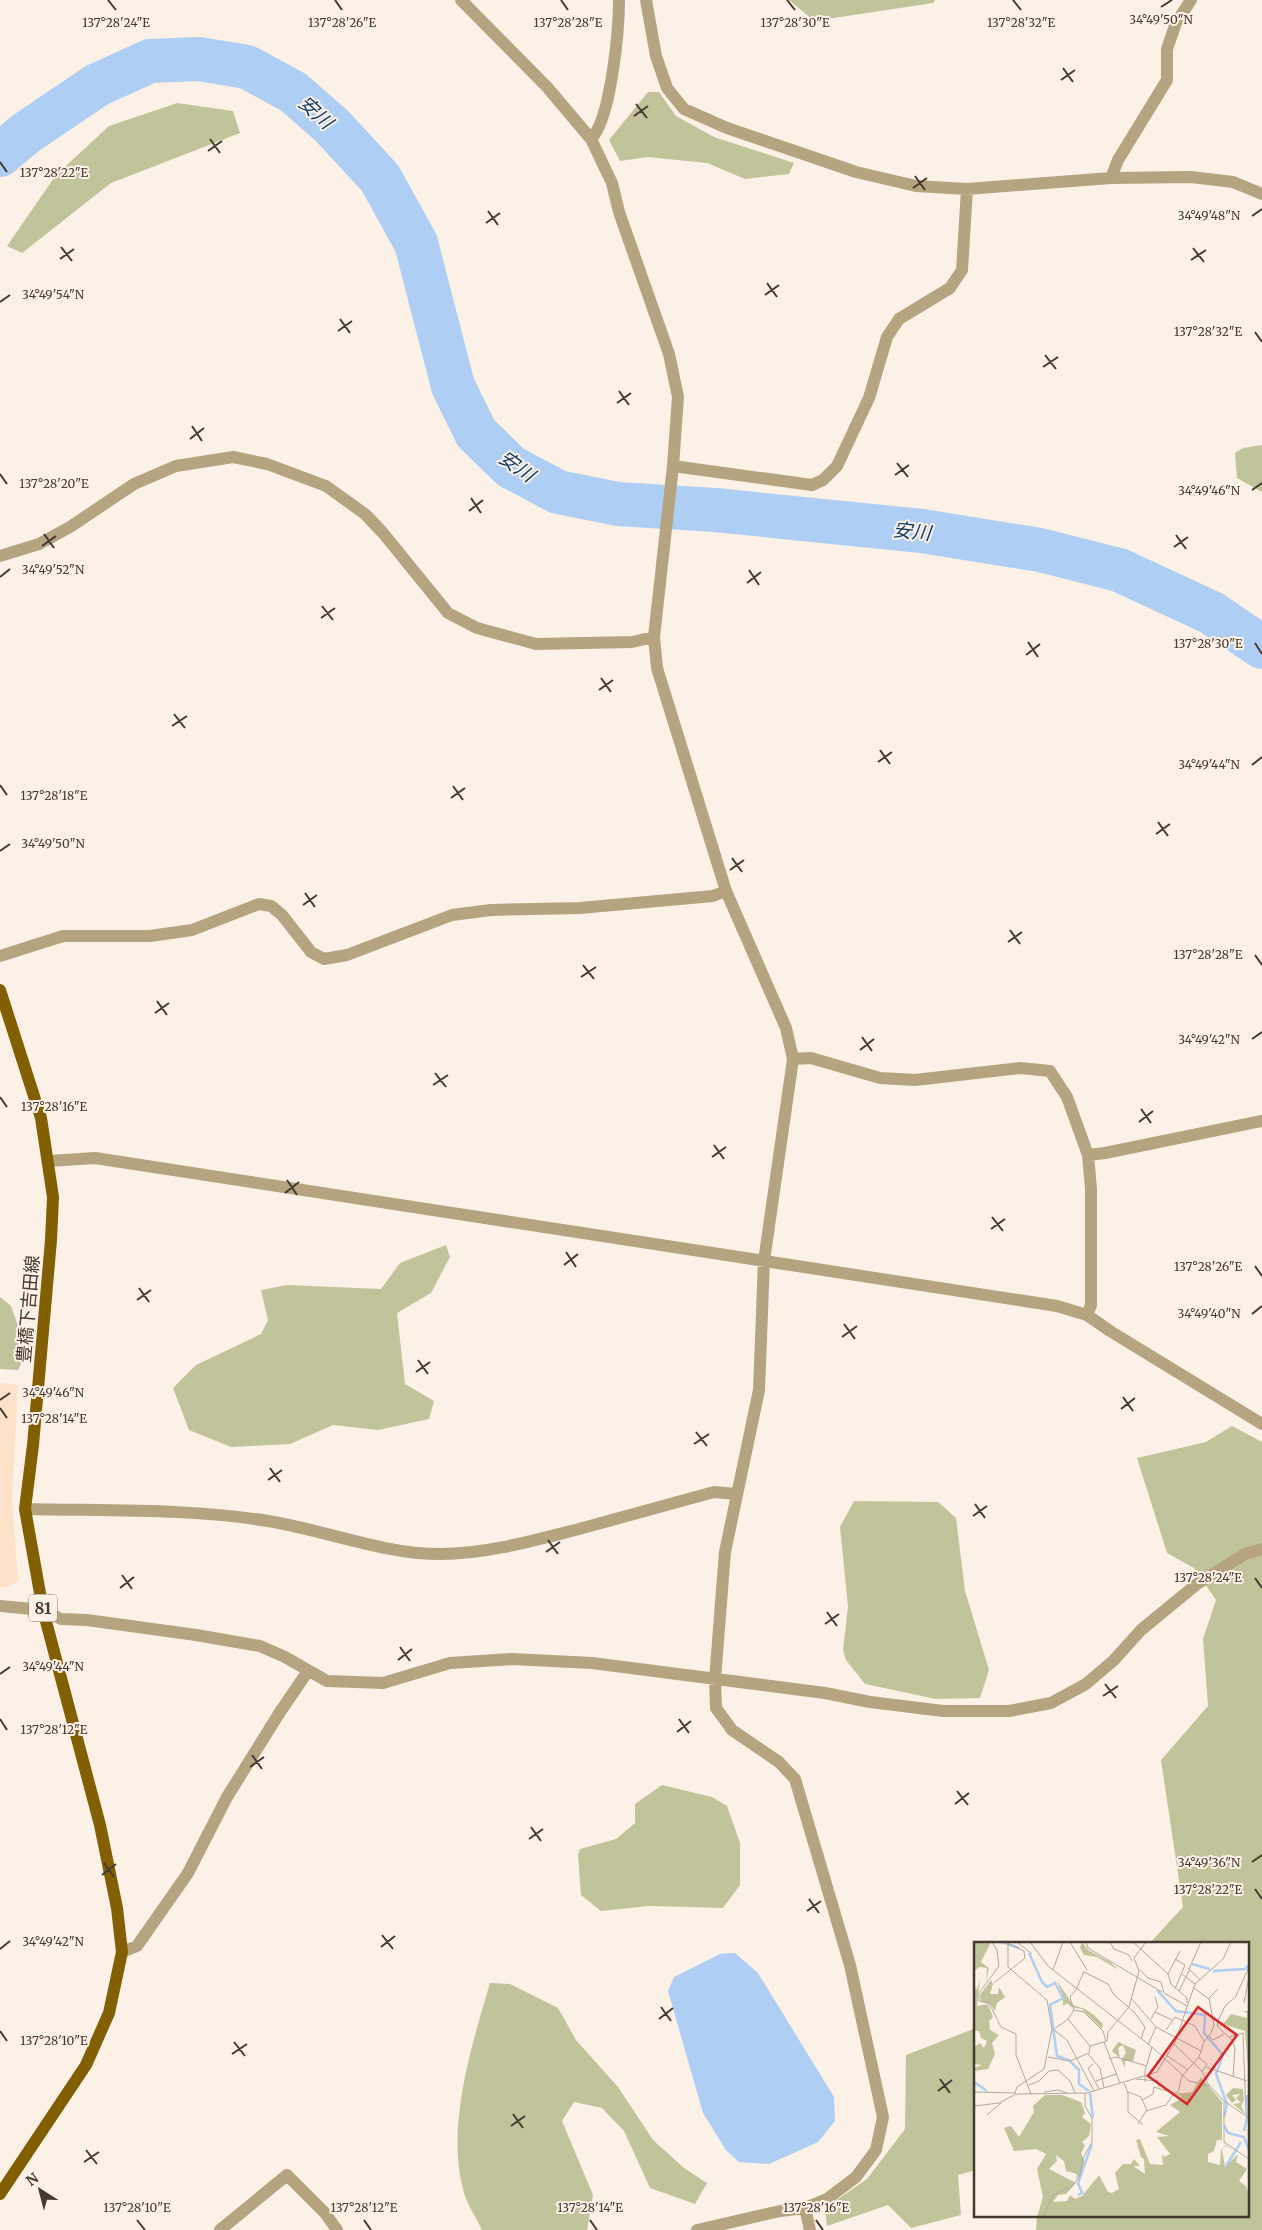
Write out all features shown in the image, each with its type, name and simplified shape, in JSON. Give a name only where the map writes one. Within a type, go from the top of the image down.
[{"type":"main road","name":"豊橋下吉田線","points":[[0,990],[41,1118],[53,1197],[34,1446],[25,1509],[43,1610],[100,1825],[118,1908],[122,1952],[109,2013],[86,2065],[0,2194]]},
{"type":"street","points":[[461,0],[547,87],[591,139],[612,183],[618,212],[669,354],[678,397],[673,466],[654,637],[657,668],[726,891],[786,1028],[793,1059],[764,1261],[759,1390],[725,1552],[714,1679],[716,1708],[732,1730],[779,1762],[795,1779],[850,1965],[883,2117],[876,2150],[856,2177],[827,2199],[805,2208],[780,2211],[697,2230]]},
{"type":"street","points":[[591,139],[598,132],[611,79],[619,30],[619,0]]},
{"type":"street","points":[[646,0],[656,56],[667,88],[684,109],[727,128],[856,172],[916,186],[967,189],[1111,178],[1191,177],[1233,182],[1262,194]]},
{"type":"street","points":[[1111,178],[1118,160],[1167,80],[1167,49],[1176,23],[1191,0]]},
{"type":"street","points":[[673,466],[812,485],[823,480],[837,466],[869,398],[887,337],[899,319],[950,288],[962,270],[967,189]]},
{"type":"street","points":[[0,556],[39,544],[70,527],[134,484],[176,466],[233,457],[267,464],[326,486],[365,514],[383,533],[448,613],[477,628],[536,644],[632,642],[654,637]]},
{"type":"street","points":[[0,956],[63,936],[150,936],[192,930],[259,904],[271,906],[282,914],[311,952],[324,959],[347,955],[452,915],[491,910],[580,908],[713,896],[726,891]]},
{"type":"street","points":[[793,1059],[811,1058],[880,1078],[915,1080],[1020,1068],[1050,1071],[1067,1098],[1088,1155],[1091,1190],[1091,1305],[1087,1315]]},
{"type":"street","points":[[1088,1155],[1105,1154],[1262,1121]]},
{"type":"street","points":[[49,1162],[95,1158],[1057,1306],[1087,1315],[1262,1424]]},
{"type":"street","points":[[25,1509],[165,1512],[275,1522],[393,1549],[441,1554],[482,1550],[541,1539],[714,1492],[736,1494]]},
{"type":"street","points":[[0,1606],[43,1610],[61,1619],[87,1620],[260,1646],[285,1657],[327,1682],[383,1683],[450,1664],[512,1659],[592,1663],[825,1693],[870,1702],[943,1711],[1009,1711],[1051,1703],[1086,1684],[1114,1660],[1141,1630],[1197,1584],[1245,1554],[1262,1549]]},
{"type":"street","points":[[122,1952],[137,1946],[188,1872],[227,1797],[308,1671]]},
{"type":"street","points":[[220,2230],[286,2175],[325,2213],[337,2230]]},
{"type":"street","points":[[805,2208],[810,2230]]},
{"type":"shaded area","points":[[0,1383],[18,1385],[12,1499],[18,1581],[8,1587],[0,1587]]},
{"type":"green space","points":[[789,0],[935,0],[933,3],[814,21]]},
{"type":"green space","points":[[648,92],[659,92],[676,116],[714,137],[794,163],[789,174],[745,179],[707,163],[648,157],[620,161],[609,140]]},
{"type":"green space","points":[[177,103],[233,111],[240,133],[111,183],[22,253],[7,246],[56,175],[109,126]]},
{"type":"green space","points":[[1262,445],[1262,492],[1237,478],[1235,453],[1243,448]]},
{"type":"green space","points":[[446,1245],[450,1257],[431,1293],[397,1313],[405,1384],[434,1401],[429,1419],[378,1430],[333,1425],[290,1444],[231,1447],[189,1430],[173,1388],[196,1365],[261,1334],[268,1320],[261,1290],[287,1285],[381,1289],[400,1263]]},
{"type":"green space","points":[[0,1297],[11,1306],[27,1352],[18,1370],[0,1369]]},
{"type":"green space","points":[[1232,1426],[1262,1442],[1262,2230],[1036,2230],[1037,2218],[1250,2218],[1250,1942],[1151,1942],[1183,1907],[1161,1760],[1208,1706],[1203,1639],[1216,1600],[1194,1568],[1167,1553],[1137,1458],[1206,1442]]},
{"type":"green space","points":[[854,1501],[938,1502],[956,1518],[965,1591],[989,1670],[980,1698],[936,1699],[865,1684],[846,1660],[843,1650],[848,1607],[840,1527]]},
{"type":"green space","points":[[662,1785],[712,1797],[727,1806],[740,1843],[740,1885],[723,1908],[649,1906],[601,1911],[581,1895],[578,1855],[580,1849],[616,1839],[635,1823],[635,1804]]},
{"type":"green space","points":[[490,1983],[510,1984],[558,2008],[576,2040],[618,2087],[653,2140],[684,2168],[707,2183],[695,2204],[650,2188],[624,2131],[602,2108],[574,2102],[562,2121],[593,2195],[587,2230],[482,2230],[464,2194],[459,2164],[458,2139],[463,2085]]},
{"type":"green space","points":[[974,2029],[974,2171],[958,2175],[961,2215],[911,2228],[888,2205],[827,2226],[825,2208],[867,2179],[905,2129],[906,2055]]},
{"type":"water","points":[[735,1953],[758,1973],[834,2097],[835,2121],[818,2142],[769,2164],[739,2162],[726,2150],[703,2113],[668,1991],[674,1977],[720,1954]]},
{"type":"waterway","name":"安川","points":[[0,155],[26,133],[97,85],[150,61],[199,59],[247,67],[293,92],[331,125],[380,178],[416,243],[453,386],[476,433],[511,467],[558,492],[618,504],[715,510],[922,531],[1040,550],[1119,570],[1212,613],[1262,647]]}]
